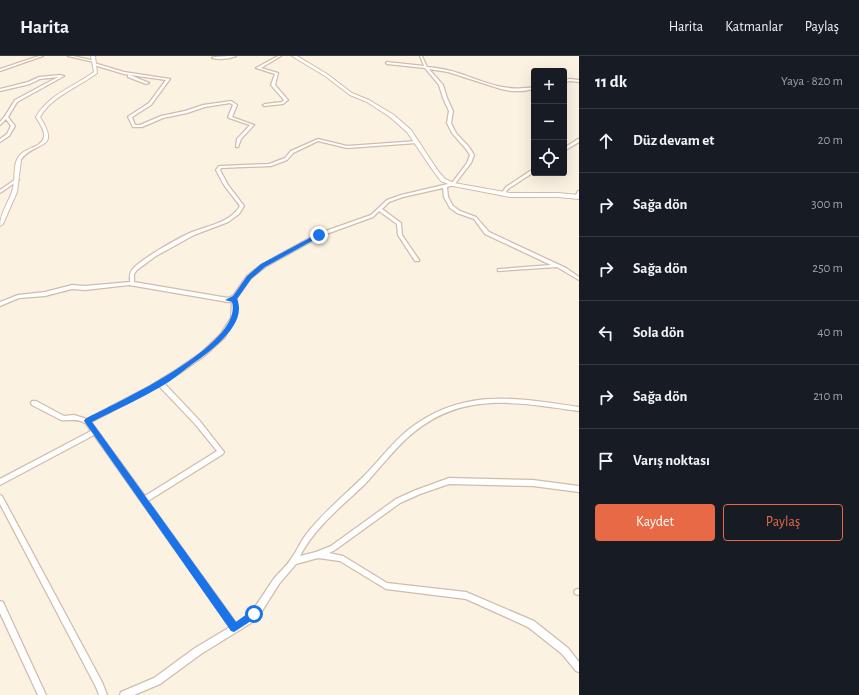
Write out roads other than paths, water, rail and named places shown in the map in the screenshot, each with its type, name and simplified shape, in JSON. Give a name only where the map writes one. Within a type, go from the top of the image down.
[{"type":"street","points":[[0,70],[29,59],[42,56]]},
{"type":"street","points":[[69,56],[94,61],[147,83]]},
{"type":"street","points":[[213,58],[235,56]]},
{"type":"street","points":[[265,105],[283,102],[286,100],[273,85],[277,74],[258,68],[280,56]]},
{"type":"street","points":[[294,56],[326,75],[351,94],[368,101],[392,116],[409,131],[443,180],[453,184],[503,194],[578,195]]},
{"type":"street","points":[[228,300],[235,297],[249,277],[263,266],[319,235],[372,216],[388,201],[402,196],[453,184],[470,163],[472,156],[468,148],[454,133],[449,123],[451,111],[444,98],[441,85],[426,67],[421,56]]},
{"type":"street","points":[[0,224],[13,197],[17,180],[19,159],[22,155],[40,145],[44,141],[46,133],[44,125],[38,116],[40,112],[59,96],[79,85],[96,72],[94,61]]},
{"type":"street","points":[[387,63],[426,67],[449,72],[507,90],[521,92],[531,89]]},
{"type":"street","points":[[124,73],[168,79],[150,104],[130,117],[134,126],[142,126],[162,116],[186,112],[204,106],[231,102],[235,105],[230,117],[252,125],[239,139],[237,146]]},
{"type":"street","points":[[0,90],[29,83],[38,78],[62,76],[16,101],[0,124]]},
{"type":"street","points":[[567,80],[579,81]]},
{"type":"street","points":[[0,141],[8,135],[13,126],[6,117]]},
{"type":"street","points":[[132,283],[132,274],[134,269],[154,255],[192,234],[216,226],[238,214],[242,206],[226,185],[218,170],[220,168],[270,164],[286,159],[292,152],[318,140],[339,146],[350,147],[417,142]]},
{"type":"street","points":[[567,148],[579,140]]},
{"type":"street","points":[[572,145],[579,147]]},
{"type":"street","points":[[503,194],[507,188],[531,172]]},
{"type":"street","points":[[0,192],[17,180]]},
{"type":"street","points":[[445,186],[445,192],[449,203],[455,211],[473,216],[479,221],[487,233],[557,266],[579,279]]},
{"type":"street","points":[[380,210],[399,224],[400,235],[417,260]]},
{"type":"street","points":[[500,270],[557,266]]},
{"type":"street","points":[[0,304],[18,297],[45,294],[68,288],[132,283],[235,300],[236,305],[234,317],[226,332],[215,344],[161,384],[87,421]]},
{"type":"street","points":[[144,500],[221,452],[197,422],[161,384]]},
{"type":"street","points":[[124,695],[157,680],[254,614],[276,582],[294,561],[305,539],[315,527],[364,480],[410,432],[435,415],[461,405],[495,400],[524,401],[579,409]]},
{"type":"street","points":[[34,403],[63,418],[74,417],[87,421],[234,628]]},
{"type":"street","points":[[0,482],[95,432]]},
{"type":"street","points":[[294,561],[316,555],[333,548],[398,501],[449,481],[533,483],[579,489]]},
{"type":"street","points":[[0,498],[86,659],[103,695]]},
{"type":"street","points":[[316,555],[341,558],[386,586],[429,590],[466,596],[473,599],[531,624],[565,651],[579,668]]},
{"type":"street","points":[[0,605],[42,695]]}]
